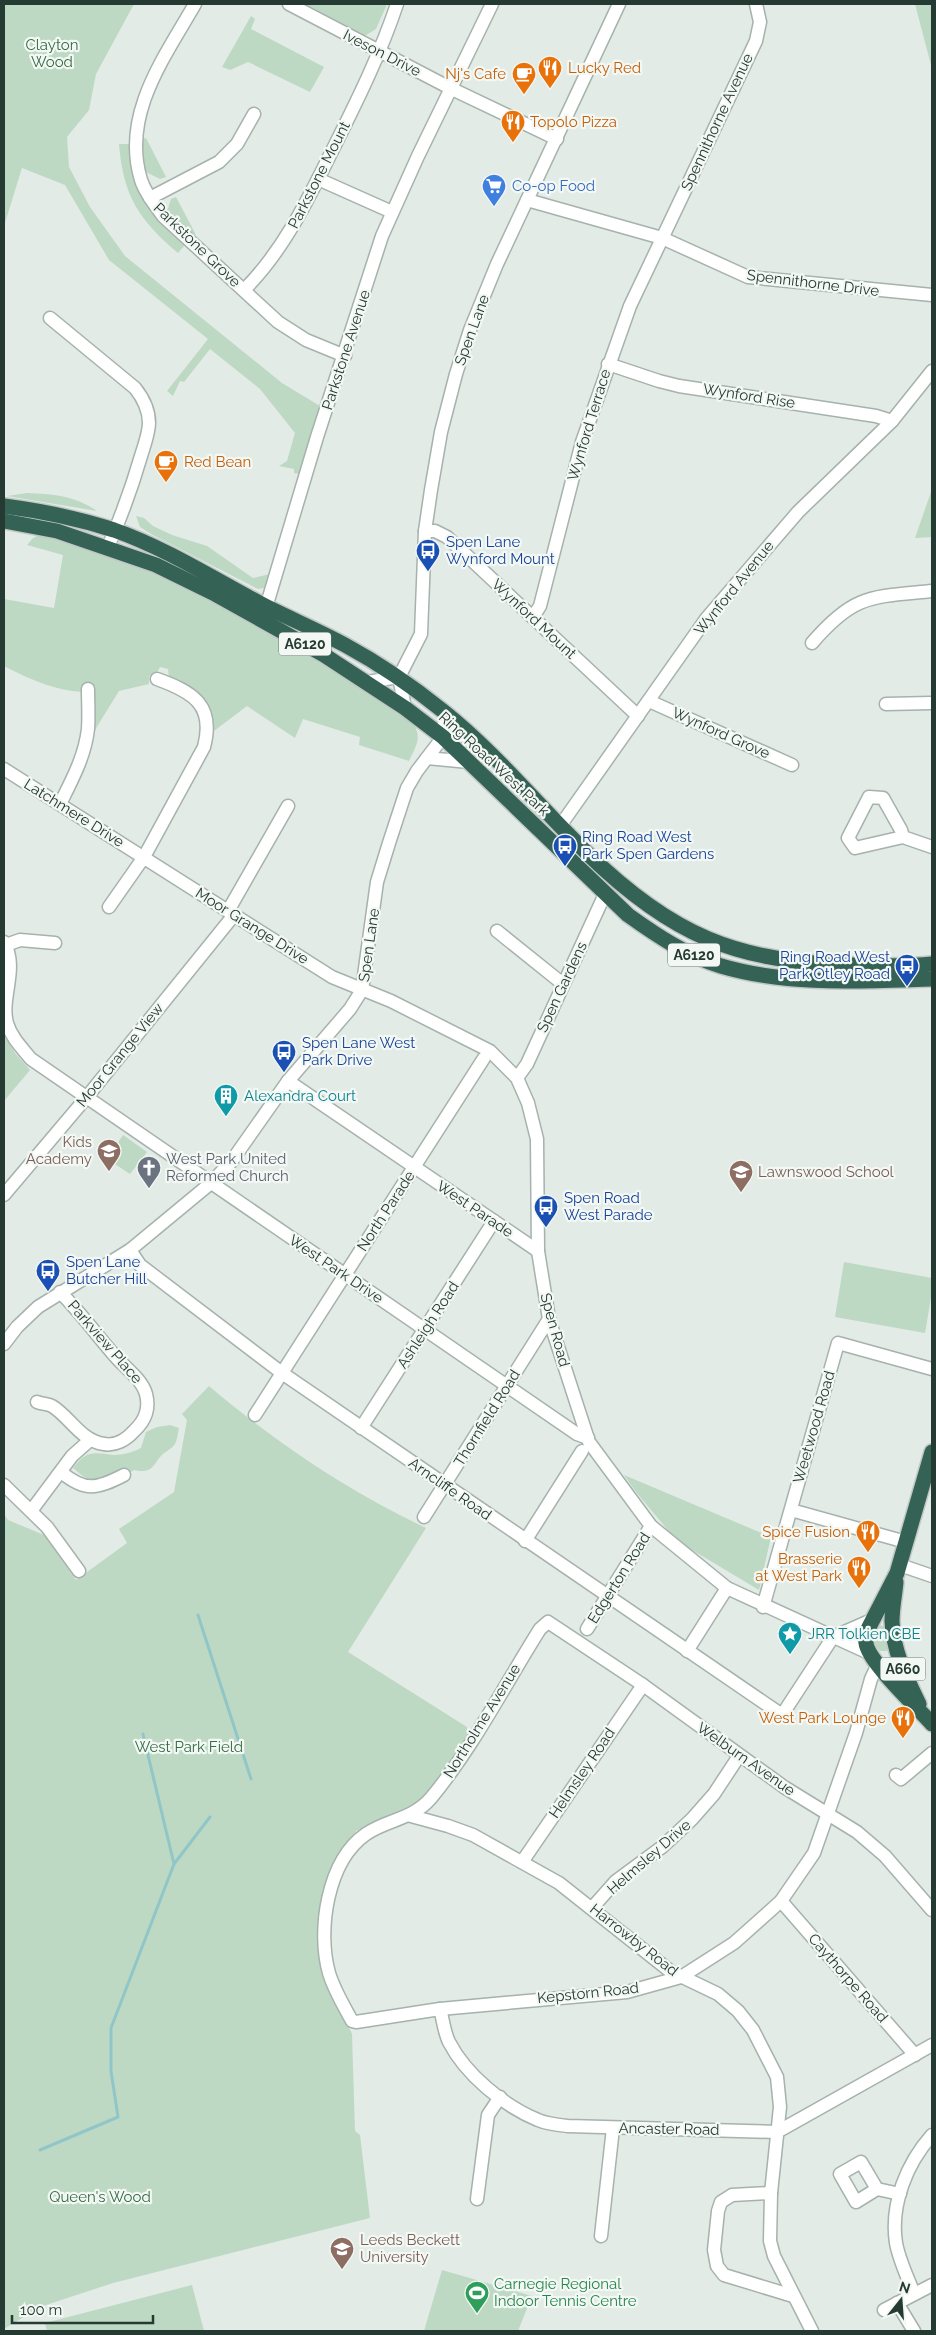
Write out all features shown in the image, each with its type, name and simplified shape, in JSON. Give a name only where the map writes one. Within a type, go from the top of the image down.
[{"type":"highway","name":"Ring Road West Park","points":[[4,506],[59,514],[115,531],[160,550],[265,613],[324,655],[405,708],[443,737],[605,894],[628,915],[657,936],[719,965],[755,974],[834,981],[932,979]]},
{"type":"highway","name":"Ring Road West Park","points":[[4,521],[57,531],[156,565],[265,613],[345,645],[399,677],[470,735],[560,826],[639,900],[695,934],[725,946],[760,956],[811,963],[875,966],[932,964]]},
{"type":"highway","name":"A660","points":[[928,1719],[900,1664],[892,1621],[899,1569],[932,1452]]},
{"type":"highway","name":"A660","points":[[899,1569],[867,1631],[866,1643],[875,1659],[928,1719]]},
{"type":"highway","points":[[872,1620],[892,1621]]},
{"type":"highway","points":[[875,1659],[897,1650]]},
{"type":"street","name":"Parkstone Grove","points":[[194,4],[146,93],[136,128],[135,150],[141,181],[163,216],[278,322],[293,333],[345,356]]},
{"type":"street","name":"Iveson Drive","points":[[289,4],[452,89],[557,139]]},
{"type":"street","name":"Parkstone Mount","points":[[244,290],[257,277],[286,238],[318,179],[379,52],[397,4]]},
{"type":"street","name":"Parkstone Avenue","points":[[265,613],[317,436],[392,212],[492,4]]},
{"type":"street","name":"Spen Lane","points":[[399,677],[419,641],[422,627],[426,531],[441,432],[470,330],[497,264],[619,4]]},
{"type":"street","name":"Spennithorne Avenue","points":[[662,238],[756,42],[760,22],[756,4]]},
{"type":"street","points":[[150,198],[203,172],[224,157],[237,144],[254,114]]},
{"type":"street","points":[[318,179],[392,212]]},
{"type":"street","name":"Spennithorne Drive","points":[[527,200],[662,238],[748,277],[932,295]]},
{"type":"street","name":"Wynford Terrace","points":[[533,618],[540,606],[582,442],[608,364],[630,306],[662,238]]},
{"type":"street","points":[[50,318],[135,388],[146,404],[149,424],[145,444],[108,547]]},
{"type":"street","name":"Wynford Rise","points":[[608,364],[659,382],[876,416],[892,421]]},
{"type":"street","name":"Wynford Avenue","points":[[560,826],[706,620],[767,547],[823,486],[892,421],[932,371]]},
{"type":"street","name":"Wynford Mount","points":[[426,531],[435,531],[447,537],[638,716]]},
{"type":"street","points":[[812,644],[832,620],[846,609],[863,601],[882,596],[932,591]]},
{"type":"street","points":[[367,682],[399,677],[405,708]]},
{"type":"street","points":[[109,907],[144,858],[204,747],[208,732],[201,704],[192,694],[157,679]]},
{"type":"street","points":[[60,804],[78,768],[84,750],[88,729],[88,689]]},
{"type":"street","name":"Wynford Grove","points":[[649,701],[792,765]]},
{"type":"street","points":[[886,704],[932,703]]},
{"type":"street","points":[[445,713],[443,737],[470,735]]},
{"type":"street","name":"Spen Lane","points":[[4,1344],[17,1327],[31,1314],[60,1292],[130,1250],[211,1183],[231,1162],[288,1081],[350,1008],[362,990],[378,882],[407,788],[443,737]]},
{"type":"street","points":[[427,758],[468,762]]},
{"type":"street","name":"Latchmere Drive","points":[[4,769],[144,858]]},
{"type":"street","points":[[903,837],[883,798],[869,797],[848,838],[854,848],[903,837],[932,847]]},
{"type":"street","name":"Moor Grange View","points":[[4,1194],[86,1098],[231,913],[288,806]]},
{"type":"street","name":"Moor Grange Drive","points":[[144,858],[332,977],[362,990]]},
{"type":"street","name":"Spen Gardens","points":[[517,1078],[527,1064],[605,894]]},
{"type":"street","points":[[496,931],[563,984]]},
{"type":"street","points":[[5,1023],[11,974],[5,944],[20,940],[55,943]]},
{"type":"street","name":"Spen Road","points":[[362,990],[391,1001],[490,1051],[517,1078],[528,1103],[537,1139],[538,1251],[549,1319],[588,1438],[651,1526],[727,1588],[763,1607],[875,1659]]},
{"type":"street","name":"West Park Drive","points":[[5,1023],[16,1041],[31,1059],[577,1434],[588,1438]]},
{"type":"street","name":"North Parade","points":[[255,1415],[484,1058]]},
{"type":"street","name":"West Parade","points":[[288,1081],[538,1251]]},
{"type":"street","name":"Ashleigh Road","points":[[361,1428],[494,1222]]},
{"type":"street","name":"Arncliffe Road","points":[[130,1250],[140,1266],[282,1374],[607,1598],[782,1715],[833,1638]]},
{"type":"street","name":"Parkview Place","points":[[60,1292],[80,1312],[114,1355],[143,1385],[146,1392],[146,1414],[142,1424],[130,1435],[112,1444],[90,1440]]},
{"type":"street","name":"Thornfield Road","points":[[424,1517],[549,1319]]},
{"type":"street","name":"Weetwood Road","points":[[763,1607],[838,1342],[932,1369]]},
{"type":"street","points":[[31,1511],[72,1456],[90,1440],[51,1406],[37,1402]]},
{"type":"street","points":[[525,1541],[582,1451]]},
{"type":"street","points":[[61,1472],[74,1482],[92,1487],[106,1484],[124,1475]]},
{"type":"street","points":[[4,1485],[47,1527],[79,1571]]},
{"type":"street","points":[[791,1510],[906,1542]]},
{"type":"street","name":"Edgerton Road","points":[[586,1629],[651,1526]]},
{"type":"street","points":[[899,1569],[932,1576]]},
{"type":"street","points":[[687,1651],[727,1588]]},
{"type":"street","points":[[833,1638],[872,1620]]},
{"type":"street","name":"Welburn Avenue","points":[[548,1622],[643,1685],[784,1788],[857,1832],[928,1896],[932,1910]]},
{"type":"street","name":"Northolme Avenue","points":[[411,1816],[430,1799],[467,1750],[540,1629],[548,1622]]},
{"type":"street","name":"Kepstorn Road","points":[[411,1816],[366,1834],[348,1851],[330,1885],[326,1925],[326,1963],[338,1996],[352,2021],[356,2022],[440,2008],[627,1992],[681,1977],[734,1943],[781,1901],[814,1853],[856,1733],[875,1659]]},
{"type":"street","name":"Helmsley Road","points":[[522,1862],[643,1685]]},
{"type":"street","points":[[896,1775],[901,1779],[932,1753]]},
{"type":"street","name":"Helmsley Drive","points":[[592,1908],[616,1881],[662,1847],[692,1820],[714,1794],[740,1756]]},
{"type":"street","name":"Harrowby Road","points":[[411,1816],[448,1826],[473,1836],[559,1883],[648,1955],[681,1977],[718,1994],[738,2011],[753,2030],[777,2077],[780,2107],[771,2193],[770,2241],[774,2256],[812,2331]]},
{"type":"street","name":"Caythorpe Road","points":[[781,1901],[915,2055]]},
{"type":"street","name":"Ancaster Road","points":[[440,2008],[448,2040],[458,2056],[481,2081],[518,2109],[548,2124],[613,2128],[777,2132]]},
{"type":"street","points":[[777,2132],[932,2045]]},
{"type":"street","points":[[477,2199],[488,2115],[500,2097]]},
{"type":"street","points":[[601,2236],[613,2128]]},
{"type":"street","points":[[914,2294],[896,2242],[895,2227],[900,2194],[909,2168],[932,2135]]},
{"type":"street","points":[[877,2189],[900,2194]]},
{"type":"street","points":[[771,2193],[732,2195],[721,2202],[718,2211],[714,2259],[724,2275],[793,2296]]},
{"type":"street","points":[[884,2310],[932,2285]]},
{"type":"street","points":[[897,2304],[914,2331]]},
{"type":"green space","name":"Clayton Wood","points":[[4,4],[134,4],[96,74],[89,110],[67,137],[69,167],[90,207],[125,256],[282,383],[320,406],[299,474],[294,473],[294,469],[279,466],[287,461],[295,433],[260,389],[210,349],[184,382],[180,381],[173,396],[167,391],[208,339],[109,260],[65,185],[22,168],[4,226]]},
{"type":"green space","points":[[302,4],[387,4],[376,29],[363,37]]},
{"type":"green space","points":[[915,4],[932,4],[932,69]]},
{"type":"green space","points":[[251,16],[255,19],[251,29],[324,67],[310,92],[248,62],[230,70],[222,67]]},
{"type":"green space","points":[[146,138],[166,177],[160,179],[144,171],[139,140]]},
{"type":"green space","points":[[119,144],[129,144],[135,177],[145,201],[161,222],[185,245],[178,253],[153,229],[135,206],[124,178]]},
{"type":"green space","points":[[176,197],[195,233],[195,240],[167,212],[171,199]]},
{"type":"green space","points":[[932,489],[932,537],[915,538]]},
{"type":"green space","points":[[27,493],[46,494],[72,499],[97,511],[7,496]]},
{"type":"green space","points":[[136,516],[144,518],[153,526],[172,535],[207,546],[253,578],[270,574],[264,588],[258,589],[151,534],[140,527]]},
{"type":"green space","points":[[39,535],[58,538],[78,545],[88,551],[101,552],[113,556],[174,581],[243,616],[310,655],[409,718],[416,729],[418,739],[409,761],[359,745],[360,737],[303,719],[295,738],[247,706],[214,731],[211,710],[202,697],[195,691],[169,678],[168,669],[160,667],[156,674],[149,676],[149,684],[119,691],[93,733],[93,692],[81,692],[47,685],[4,666],[4,599],[54,608],[63,555],[27,545],[33,538]]},
{"type":"green space","points":[[4,1033],[15,1053],[30,1070],[4,1101]]},
{"type":"green space","points":[[123,1135],[147,1152],[130,1174],[107,1159]]},
{"type":"green space","points":[[844,1262],[932,1278],[932,1292],[925,1333],[835,1317]]},
{"type":"green space","name":"West Park Field","points":[[209,1386],[260,1427],[340,1482],[426,1528],[348,1652],[467,1727],[467,1744],[433,1787],[411,1807],[356,1831],[325,1888],[320,1918],[330,1986],[352,2034],[355,2131],[360,2135],[370,2218],[113,2283],[40,2307],[4,2329],[4,1514],[8,1520],[44,1535],[76,1580],[127,1543],[119,1529],[174,1492],[187,1420],[182,1414]]},
{"type":"green space","points":[[170,1425],[179,1428],[175,1444],[150,1469],[144,1471],[134,1470],[107,1480],[95,1480],[81,1475],[73,1468],[87,1455],[96,1453],[118,1455],[141,1448],[146,1432],[157,1427]]},
{"type":"green space","points":[[624,1475],[771,1537],[759,1590],[677,1541]]},
{"type":"green space","points":[[878,1625],[887,1629],[891,1645],[887,1651],[880,1651],[874,1642],[873,1635]]},
{"type":"green space","name":"Carnegie Regional Indoor Tennis Centre","points":[[442,2270],[532,2296],[518,2331],[424,2331]]},
{"type":"green space","points":[[192,2285],[204,2331],[47,2331],[45,2323]]},
{"type":"waterway","points":[[198,1615],[251,1779]]},
{"type":"waterway","points":[[40,2150],[118,2117],[111,2071],[111,2028],[174,1864],[143,1734]]},
{"type":"waterway","points":[[174,1864],[210,1817]]},
{"type":"place","name":"Lucky Red","points":[[550,89]]},
{"type":"place","name":"Nj's Cafe","points":[[524,95]]},
{"type":"place","name":"Topolo Pizza","points":[[513,143]]},
{"type":"place","name":"Co-op Food","points":[[494,207]]},
{"type":"place","name":"Red Bean","points":[[166,483]]},
{"type":"place","name":"Spen Lane Wynford Mount","points":[[428,572]]},
{"type":"place","name":"Ring Road West Park Spen Gardens","points":[[565,867]]},
{"type":"place","name":"Ring Road West Park Otley Road","points":[[907,987]]},
{"type":"place","name":"Spen Lane West Park Drive","points":[[284,1073]]},
{"type":"place","name":"Alexandra Court","points":[[226,1117]]},
{"type":"place","name":"Kids Academy","points":[[109,1172]]},
{"type":"place","name":"West Park United Reformed Church","points":[[149,1189]]},
{"type":"place","name":"Lawnswood School","points":[[741,1193]]},
{"type":"place","name":"Spen Road West Parade","points":[[546,1228]]},
{"type":"place","name":"Spen Lane Butcher Hill","points":[[48,1292]]},
{"type":"place","name":"Spice Fusion","points":[[868,1553]]},
{"type":"place","name":"Brasserie at West Park","points":[[859,1589]]},
{"type":"place","name":"JRR Tolkien CBE","points":[[790,1655]]},
{"type":"place","name":"West Park Lounge","points":[[903,1739]]},
{"type":"place","name":"Leeds Beckett University","points":[[342,2270]]},
{"type":"place","name":"Carnegie Regional Indoor Tennis Centre","points":[[477,2314]]},
{"type":"park label","name":"Queen's Wood","points":[[100,2197]]}]
